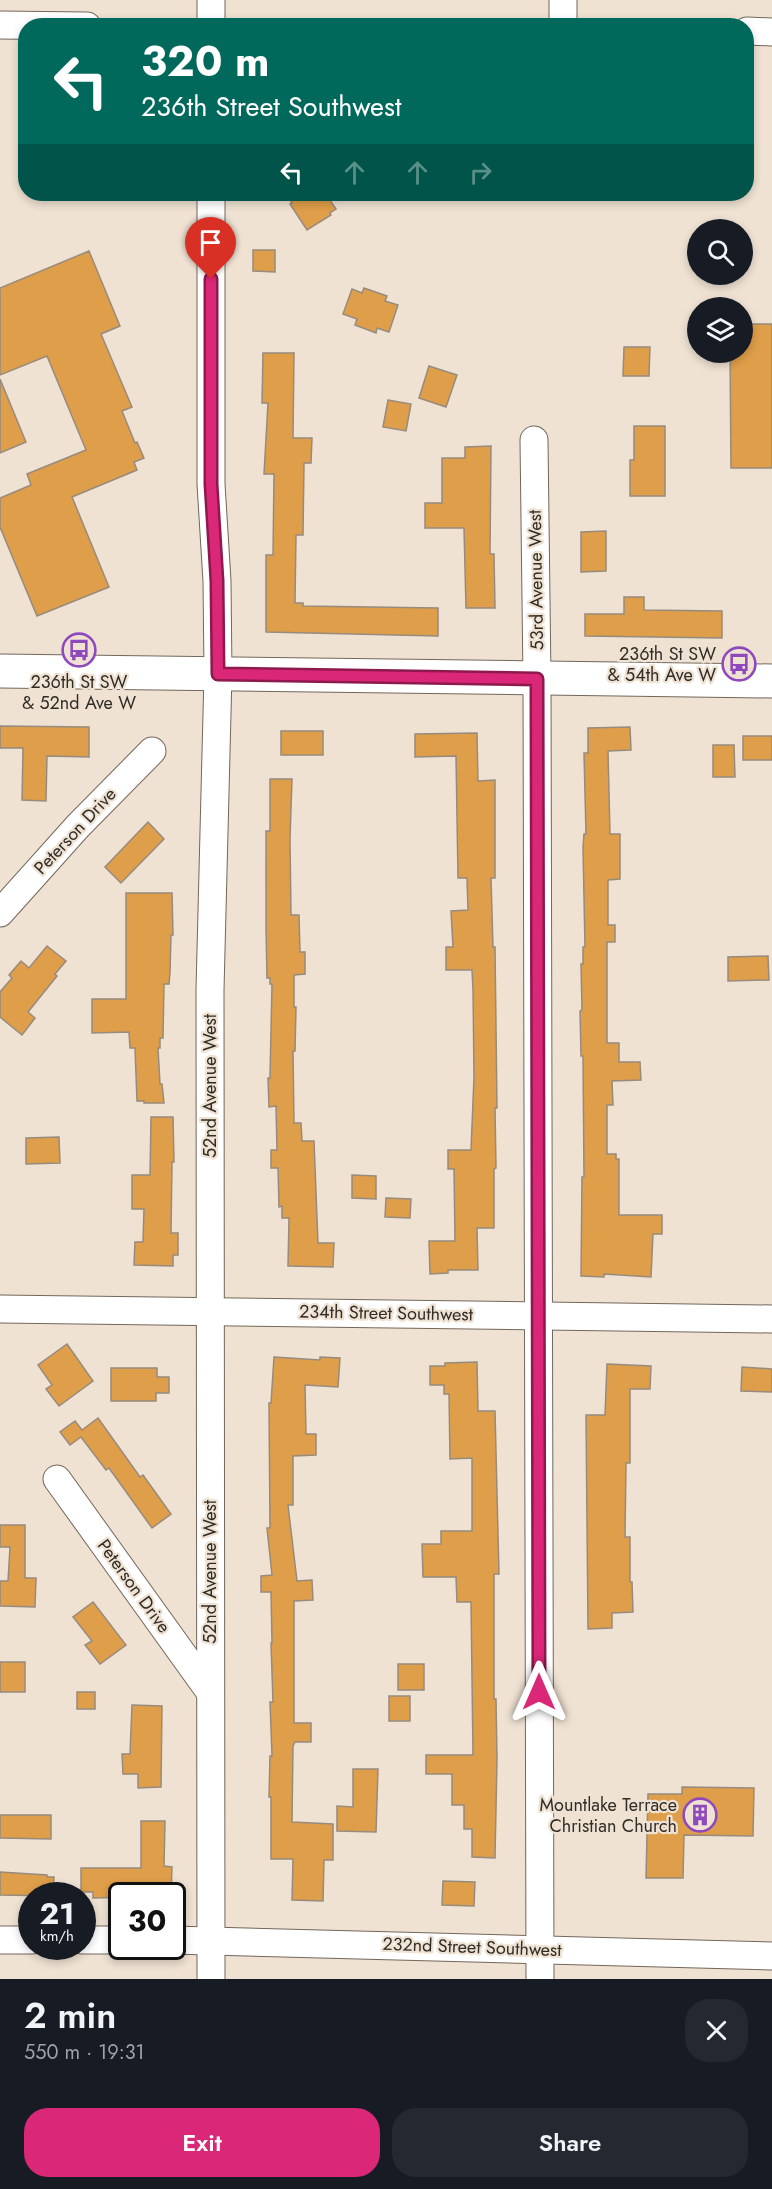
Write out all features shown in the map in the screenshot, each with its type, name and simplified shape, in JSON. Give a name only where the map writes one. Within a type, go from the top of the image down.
[{"type":"main road","points":[[0,671],[772,681]]},
{"type":"street","points":[[211,0],[211,18]]},
{"type":"street","points":[[563,0],[563,18]]},
{"type":"street","points":[[0,25],[18,25]]},
{"type":"street","points":[[754,31],[772,32]]},
{"type":"street","name":"52nd Avenue West","points":[[211,201],[211,484],[217,581],[218,674],[210,990],[211,1979]]},
{"type":"street","name":"53rd Avenue West","points":[[534,440],[537,679],[540,1979]]},
{"type":"street","name":"Peterson Drive","points":[[0,914],[78,826],[152,751]]},
{"type":"street","name":"234th Street Southwest","points":[[0,1308],[772,1319]]},
{"type":"street","name":"Peterson Drive","points":[[57,1479],[210,1692]]},
{"type":"street","points":[[0,1940],[18,1940]]},
{"type":"street","name":"232nd Street Southwest","points":[[186,1940],[772,1956]]},
{"type":"building","points":[[291,201],[331,201],[336,209],[330,213],[331,215],[307,230],[290,204]]},
{"type":"building","points":[[253,250],[275,250],[275,272],[253,271]]},
{"type":"building","points":[[89,251],[120,326],[101,334],[132,407],[122,411],[144,458],[134,462],[137,470],[72,497],[109,587],[37,616],[0,527],[0,498],[31,485],[27,474],[86,450],[47,356],[0,375],[0,288]]},
{"type":"building","points":[[364,288],[387,296],[385,301],[398,305],[389,332],[377,328],[376,333],[355,325],[357,319],[343,314],[352,289],[362,293]]},
{"type":"building","points":[[753,324],[772,324],[772,468],[731,468],[730,363],[753,363]]},
{"type":"building","points":[[624,347],[650,347],[649,376],[623,376]]},
{"type":"building","points":[[263,353],[294,353],[293,438],[312,438],[311,463],[304,463],[303,535],[296,535],[295,603],[303,603],[303,606],[438,608],[438,636],[266,632],[266,555],[273,555],[274,474],[264,474],[268,403],[262,403]]},
{"type":"building","points":[[429,366],[457,375],[446,407],[419,398]]},
{"type":"building","points":[[0,379],[26,442],[0,453]]},
{"type":"building","points":[[388,400],[411,404],[406,431],[383,427]]},
{"type":"building","points":[[634,426],[665,426],[665,496],[630,496],[630,460],[634,460]]},
{"type":"building","points":[[491,446],[490,554],[494,554],[495,608],[466,608],[464,528],[425,528],[425,503],[442,503],[442,458],[465,458],[465,447]]},
{"type":"building","points":[[606,531],[606,571],[581,572],[581,532]]},
{"type":"building","points":[[624,597],[644,597],[644,610],[722,611],[722,638],[585,636],[585,614],[624,614]]},
{"type":"building","points":[[0,726],[89,727],[89,757],[47,756],[46,801],[22,800],[23,748],[0,748]]},
{"type":"building","points":[[630,727],[631,750],[608,751],[610,834],[620,834],[620,879],[608,880],[608,925],[615,925],[615,942],[607,942],[607,1043],[619,1043],[619,1062],[640,1062],[641,1080],[612,1081],[613,1105],[607,1105],[607,1154],[616,1154],[616,1159],[619,1159],[619,1215],[662,1215],[662,1234],[653,1234],[651,1277],[604,1274],[604,1277],[581,1276],[582,1177],[584,1177],[583,1056],[581,1056],[580,1011],[582,1010],[581,964],[583,964],[583,947],[585,947],[584,753],[588,753],[588,728]]},
{"type":"building","points":[[281,731],[323,731],[323,755],[281,755]]},
{"type":"building","points":[[477,733],[478,781],[495,780],[495,878],[491,878],[493,947],[495,947],[497,1108],[495,1108],[494,1228],[477,1228],[478,1270],[448,1270],[448,1273],[430,1274],[429,1241],[455,1241],[454,1169],[448,1169],[448,1150],[471,1150],[474,1077],[473,990],[472,970],[446,970],[446,947],[453,947],[451,911],[468,910],[467,878],[458,878],[456,756],[415,757],[415,734]]},
{"type":"building","points":[[743,736],[772,736],[772,760],[743,760]]},
{"type":"building","points":[[713,745],[734,745],[735,777],[713,777]]},
{"type":"building","points":[[270,779],[292,779],[291,915],[299,915],[300,952],[305,952],[305,974],[294,975],[294,1007],[296,1007],[295,1051],[293,1051],[294,1123],[301,1123],[302,1141],[314,1141],[318,1243],[334,1243],[333,1267],[288,1266],[289,1218],[282,1218],[282,1206],[279,1207],[278,1168],[271,1168],[271,1150],[277,1150],[276,1106],[269,1107],[268,1078],[270,1078],[272,984],[270,984],[270,978],[267,978],[266,831],[270,831]]},
{"type":"building","points":[[148,822],[164,839],[121,883],[105,867]]},
{"type":"building","points":[[126,893],[172,893],[173,935],[171,935],[169,984],[164,984],[163,1038],[160,1038],[160,1048],[158,1048],[160,1084],[162,1084],[164,1103],[137,1101],[135,1048],[130,1048],[129,1032],[92,1033],[92,999],[126,999]]},
{"type":"building","points":[[47,946],[66,961],[28,1012],[35,1018],[22,1035],[0,1017],[0,992],[12,978],[9,975],[21,961],[29,968]]},
{"type":"building","points":[[768,956],[769,980],[728,981],[728,957]]},
{"type":"building","points":[[151,1117],[173,1117],[171,1233],[178,1233],[178,1255],[173,1255],[173,1266],[134,1265],[135,1242],[143,1242],[144,1209],[132,1209],[132,1175],[150,1175]]},
{"type":"building","points":[[59,1137],[60,1163],[26,1164],[26,1138]]},
{"type":"building","points":[[352,1175],[376,1176],[376,1199],[352,1198]]},
{"type":"building","points":[[386,1198],[411,1199],[410,1218],[385,1217]]},
{"type":"building","points":[[67,1344],[93,1381],[59,1406],[46,1389],[52,1385],[38,1365]]},
{"type":"building","points":[[274,1357],[320,1360],[320,1357],[340,1358],[338,1387],[305,1385],[306,1434],[316,1434],[316,1455],[293,1456],[293,1505],[288,1505],[297,1581],[312,1580],[313,1600],[294,1601],[294,1723],[311,1723],[311,1742],[295,1742],[293,1746],[292,1822],[333,1824],[333,1860],[324,1860],[323,1901],[292,1900],[293,1859],[271,1859],[270,1702],[273,1702],[271,1592],[261,1592],[261,1576],[272,1575],[267,1528],[270,1528],[269,1403],[271,1403]]},
{"type":"building","points":[[477,1362],[478,1411],[495,1411],[499,1574],[494,1574],[494,1699],[496,1699],[497,1759],[495,1858],[472,1857],[472,1829],[464,1829],[464,1805],[452,1805],[452,1774],[426,1774],[426,1755],[473,1755],[471,1602],[457,1602],[456,1577],[423,1577],[422,1544],[441,1544],[441,1531],[472,1531],[472,1458],[450,1459],[449,1394],[444,1394],[444,1385],[430,1385],[430,1366]]},
{"type":"building","points":[[607,1364],[651,1366],[650,1389],[630,1389],[630,1463],[626,1463],[625,1537],[630,1537],[633,1612],[612,1613],[612,1628],[588,1629],[586,1415],[605,1415]]},
{"type":"building","points":[[742,1367],[772,1369],[772,1392],[741,1391]]},
{"type":"building","points":[[111,1368],[157,1368],[157,1377],[169,1377],[169,1393],[156,1393],[156,1401],[111,1401]]},
{"type":"building","points":[[98,1418],[140,1477],[143,1475],[171,1514],[152,1528],[109,1468],[106,1470],[81,1437],[70,1445],[60,1432],[75,1421],[82,1430]]},
{"type":"building","points":[[0,1525],[25,1525],[25,1578],[36,1578],[35,1607],[0,1606],[0,1581],[8,1581],[10,1547],[0,1547]]},
{"type":"building","points":[[93,1602],[126,1645],[100,1664],[85,1645],[92,1641],[73,1617]]},
{"type":"building","points":[[0,1662],[25,1662],[25,1692],[0,1692]]},
{"type":"building","points":[[398,1664],[424,1664],[424,1690],[398,1690]]},
{"type":"building","points":[[77,1692],[95,1692],[95,1709],[77,1709]]},
{"type":"building","points":[[389,1696],[410,1696],[410,1721],[389,1721]]},
{"type":"building","points":[[132,1705],[162,1706],[161,1787],[138,1788],[138,1774],[123,1774],[122,1754],[130,1754]]},
{"type":"building","points":[[353,1769],[378,1769],[376,1832],[337,1831],[337,1806],[353,1807]]},
{"type":"building","name":"Mountlake Terrace Christian Church","points":[[682,1787],[754,1788],[753,1836],[684,1835],[683,1878],[646,1878],[648,1794],[682,1794]]},
{"type":"building","points":[[0,1815],[51,1815],[51,1839],[0,1838]]},
{"type":"building","points":[[141,1821],[165,1821],[164,1866],[172,1867],[171,1882],[108,1882],[108,1898],[96,1898],[96,1882],[81,1882],[81,1868],[141,1868]]},
{"type":"building","points":[[0,1872],[54,1877],[54,1882],[18,1882],[18,1895],[0,1895]]},
{"type":"building","points":[[443,1881],[475,1882],[474,1906],[442,1905]]},
{"type":"place","name":"236th St SW & 52nd Ave W","points":[[79,650]]},
{"type":"place","name":"236th St SW & 54th Ave W","points":[[739,664]]},
{"type":"place","name":"Mountlake Terrace Christian Church","points":[[700,1815]]},
{"type":"route","points":[[211,279],[211,484],[217,581],[218,674],[537,679],[539,1692]]}]
